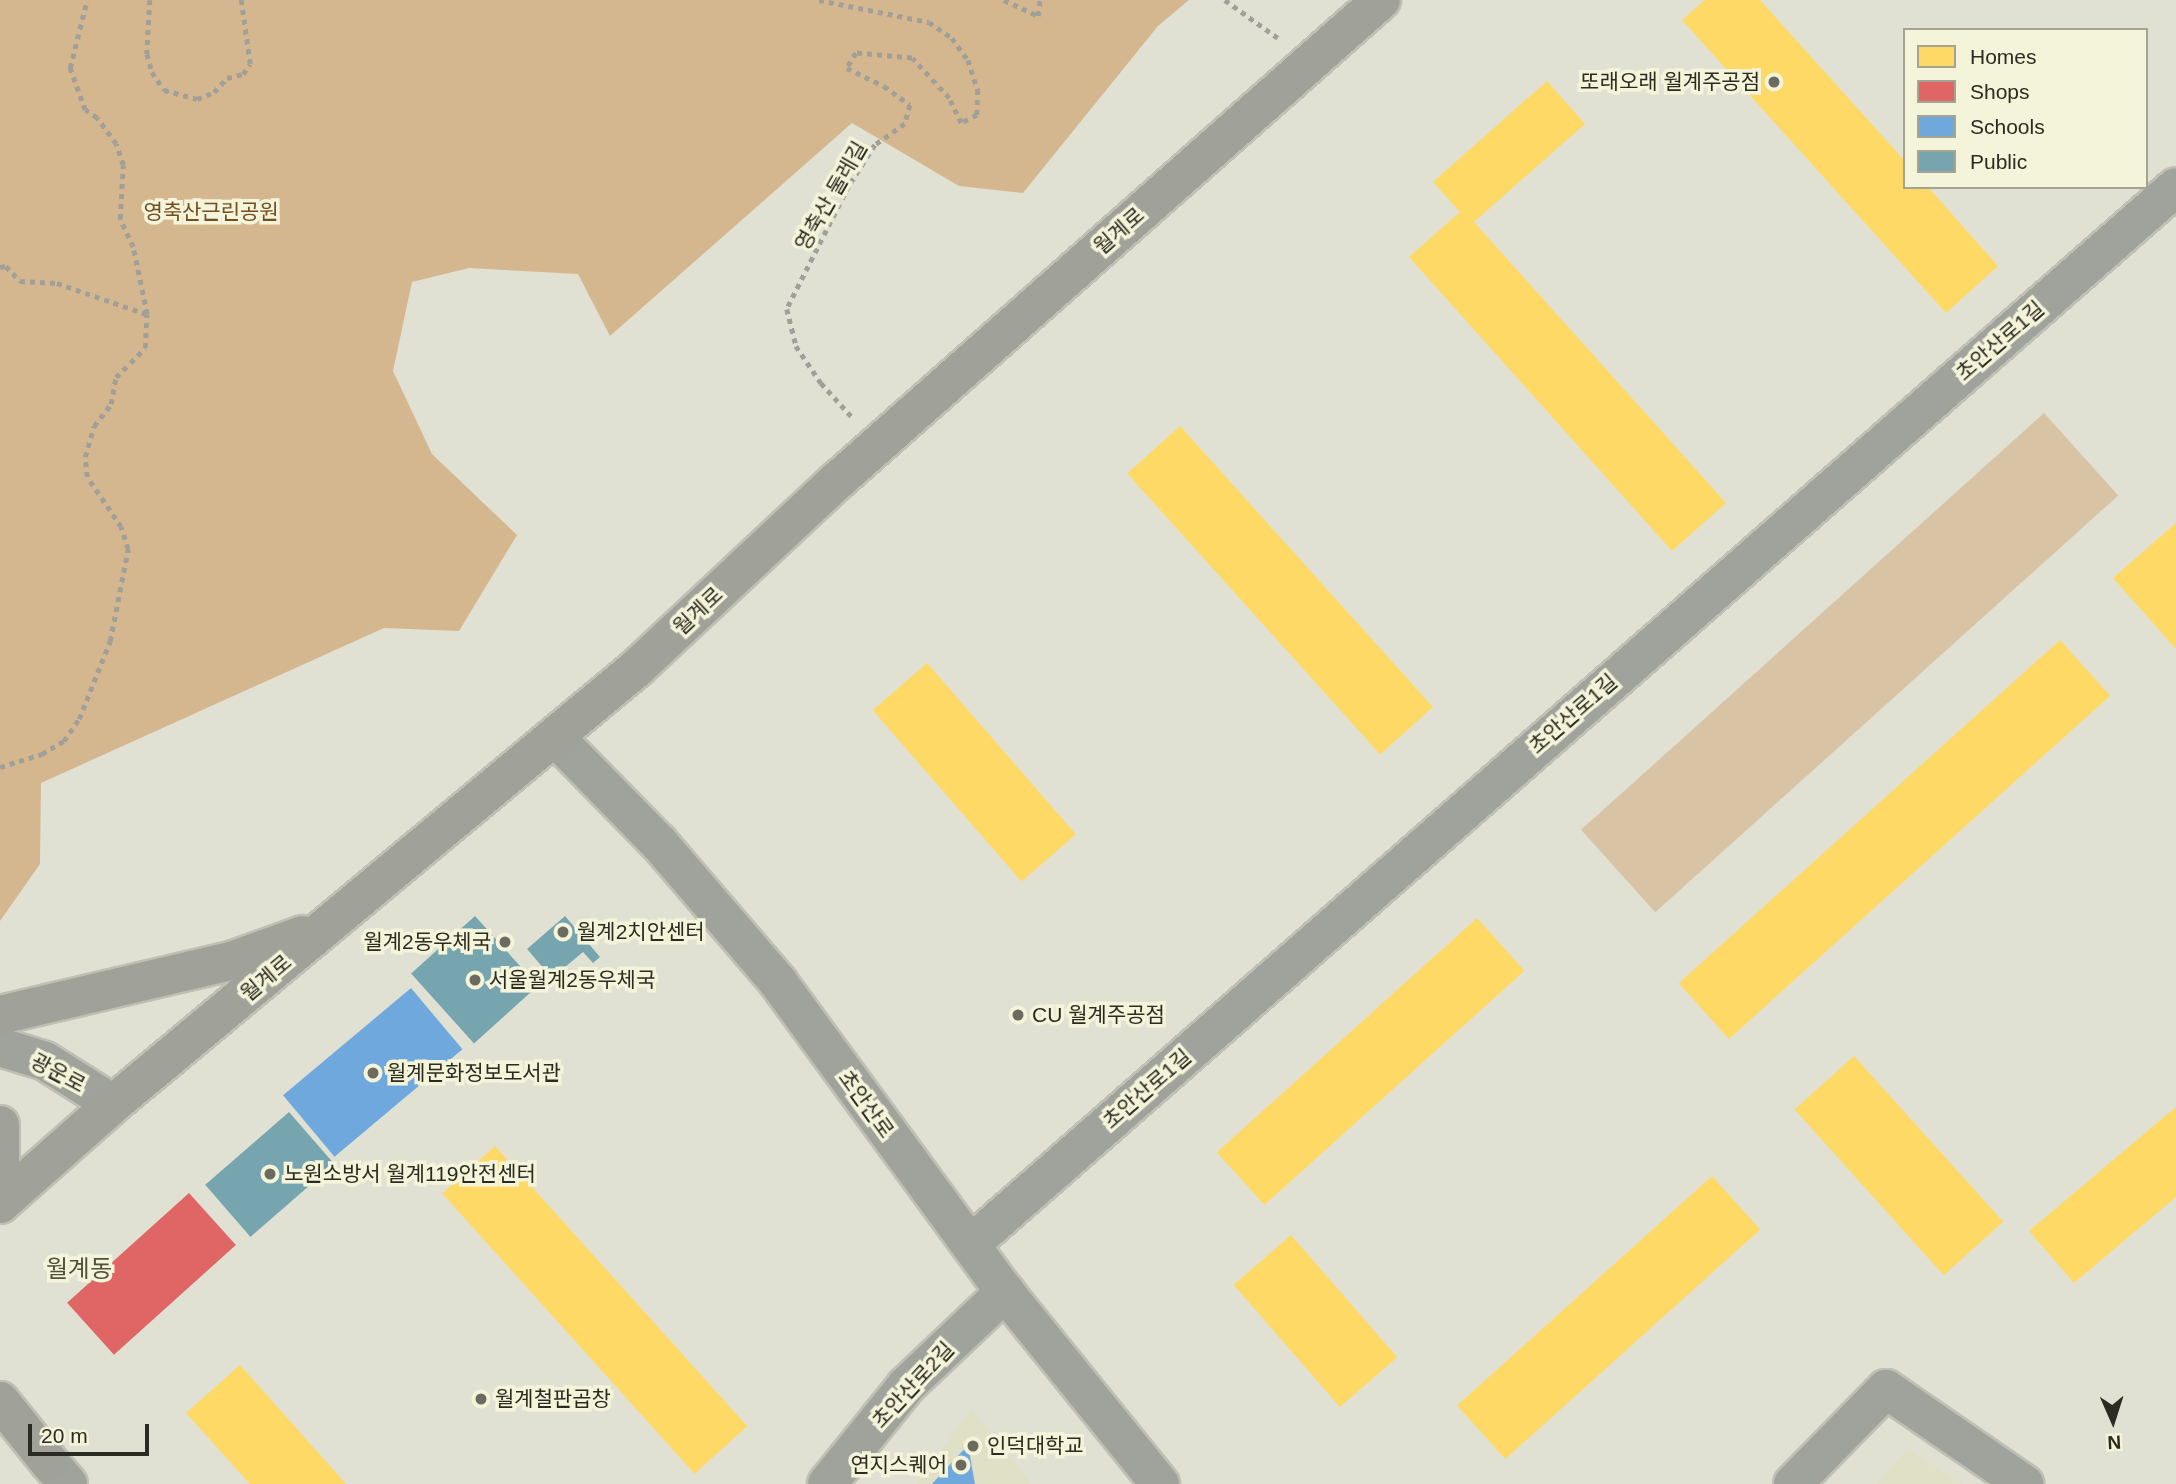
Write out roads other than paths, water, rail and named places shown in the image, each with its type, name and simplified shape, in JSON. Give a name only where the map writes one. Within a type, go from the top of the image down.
[{"type":"main road","name":"월계로","points":[[0,1204],[113,1104],[556,738],[837,481],[1381,0]]},
{"type":"main road","points":[[0,1015],[233,960],[328,926]]},
{"type":"main road","points":[[0,1125],[0,1204]]},
{"type":"main road","points":[[0,1401],[58,1473]]},
{"type":"main road","points":[[0,1428],[58,1473]]},
{"type":"street","name":"초안산로1길","points":[[972,1244],[2176,187]]},
{"type":"street","name":"초안산로","points":[[556,738],[659,843],[778,982],[1005,1292],[1160,1484]]},
{"type":"street","name":"광운로","points":[[0,1047],[45,1061],[113,1104]]},
{"type":"street","name":"초안산로2길","points":[[827,1484],[906,1386],[1005,1292]]},
{"type":"street","points":[[1793,1484],[1886,1389],[2024,1484]]},
{"type":"place","name":"또래오래 월계주공점","points":[[1774,82]]},
{"type":"place","name":"월계2치안센터","points":[[563,932]]},
{"type":"place","name":"월계2동우체국","points":[[505,942]]},
{"type":"place","name":"서울월계2동우체국","points":[[475,980]]},
{"type":"place","name":"CU 월계주공점","points":[[1018,1015]]},
{"type":"place","name":"월계문화정보도서관","points":[[373,1073]]},
{"type":"place","name":"노원소방서 월계119안전센터","points":[[270,1174]]},
{"type":"place","name":"월계철판곱창","points":[[481,1399]]},
{"type":"place","name":"인덕대학교","points":[[973,1446]]},
{"type":"place","name":"연지스퀘어","points":[[961,1465]]},
{"type":"district","name":"월계동","points":[[79,1269]]},
{"type":"park label","name":"영축산근린공원","points":[[211,212]]}]
